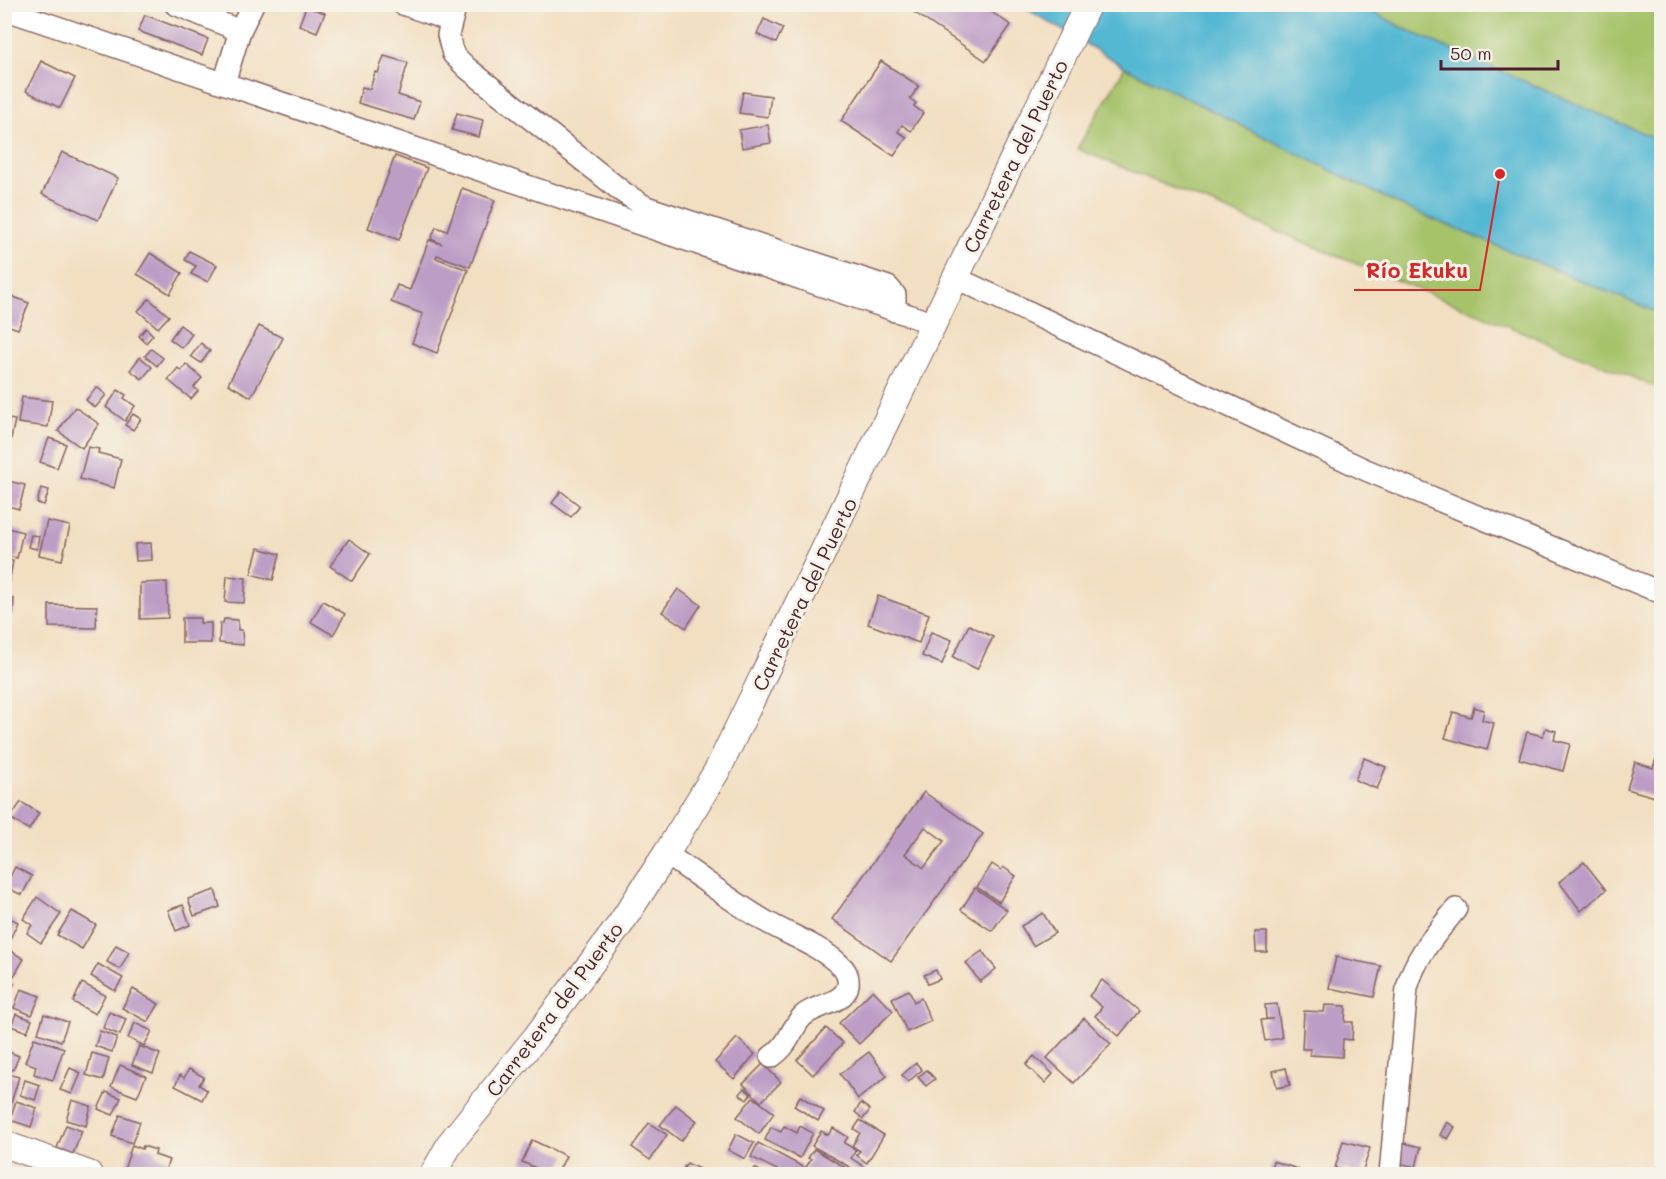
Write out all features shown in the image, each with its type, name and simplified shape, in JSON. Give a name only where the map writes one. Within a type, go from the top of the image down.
[{"type":"main road","name":"Carretera del Puerto","points":[[416,1174],[451,1142],[536,1037],[619,926],[666,854],[723,758],[1088,4]]},
{"type":"main road","name":"Carretera del Puerto","points":[[433,1174],[451,1142]]},
{"type":"main road","points":[[4,1144],[89,1174]]},
{"type":"street","points":[[175,4],[240,31]]},
{"type":"street","points":[[224,83],[240,31],[253,4]]},
{"type":"street","points":[[403,4],[453,13],[448,35],[453,54],[467,69],[624,193],[646,207],[888,287],[895,295],[895,311]]},
{"type":"street","points":[[4,9],[935,324]]},
{"type":"street","points":[[956,278],[1366,470],[1662,593]]},
{"type":"street","points":[[666,854],[764,920],[839,963],[847,973],[846,992],[802,1017],[782,1050],[771,1057]]},
{"type":"street","points":[[1390,1174],[1407,988],[1422,950],[1456,909]]},
{"type":"green space","points":[[1359,5],[1661,5],[1661,141],[1411,32]]},
{"type":"green space","points":[[1125,67],[1404,207],[1661,314],[1661,389],[1077,149]]},
{"type":"water","points":[[1020,5],[1359,5],[1411,32],[1661,141],[1661,314],[1404,207],[1125,67]]},
{"type":"building","points":[[776,4],[792,4],[791,11],[775,9]]},
{"type":"building","points":[[902,4],[991,4],[994,7],[990,11],[1011,25],[986,61]]},
{"type":"building","points":[[306,7],[325,13],[317,32],[299,25]]},
{"type":"building","points":[[145,15],[208,39],[202,55],[138,31]]},
{"type":"building","points":[[764,19],[783,28],[776,43],[757,34]]},
{"type":"building","points":[[384,56],[408,63],[398,95],[420,102],[414,120],[358,103],[362,87],[370,89],[375,72],[378,73]]},
{"type":"building","points":[[41,61],[75,78],[60,108],[26,91]]},
{"type":"building","points":[[881,61],[919,86],[910,99],[916,103],[914,106],[923,113],[911,131],[902,125],[898,132],[907,137],[894,156],[841,121]]},
{"type":"building","points":[[743,92],[771,96],[768,117],[739,113]]},
{"type":"building","points":[[457,113],[483,120],[479,137],[452,130]]},
{"type":"building","points":[[768,125],[771,143],[742,148],[739,130]]},
{"type":"building","points":[[62,152],[118,178],[98,220],[42,194]]},
{"type":"building","points":[[395,156],[427,168],[399,240],[368,228]]},
{"type":"building","points":[[462,188],[495,200],[470,267],[437,255],[436,258],[468,270],[437,353],[412,343],[423,314],[391,302],[397,285],[410,290],[429,240],[442,244],[431,239],[436,227],[447,231]]},
{"type":"building","points":[[189,251],[217,265],[208,282],[191,274],[196,266],[185,260]]},
{"type":"building","points":[[150,253],[182,273],[170,294],[137,274]]},
{"type":"building","points":[[4,293],[29,303],[18,329],[4,324]]},
{"type":"building","points":[[149,299],[169,316],[158,328],[138,311]]},
{"type":"building","points":[[180,325],[192,334],[182,348],[170,339]]},
{"type":"building","points":[[259,326],[283,338],[251,397],[228,384]]},
{"type":"building","points":[[146,328],[153,335],[146,343],[139,336]]},
{"type":"building","points":[[201,343],[210,351],[201,363],[191,356]]},
{"type":"building","points":[[151,349],[163,358],[157,366],[145,356]]},
{"type":"building","points":[[140,357],[152,367],[142,379],[130,370]]},
{"type":"building","points":[[186,364],[202,378],[194,387],[198,391],[191,399],[168,380],[178,368],[181,371]]},
{"type":"building","points":[[97,387],[106,395],[95,408],[86,400]]},
{"type":"building","points":[[118,390],[126,395],[124,398],[135,406],[125,421],[106,407]]},
{"type":"building","points":[[22,397],[52,401],[48,427],[18,423]]},
{"type":"building","points":[[75,407],[99,424],[82,448],[58,431]]},
{"type":"building","points":[[133,414],[141,419],[133,430],[125,425]]},
{"type":"building","points":[[4,418],[15,420],[9,448],[4,447]]},
{"type":"building","points":[[49,438],[66,444],[57,468],[40,462]]},
{"type":"building","points":[[88,447],[99,449],[98,453],[121,459],[114,488],[80,479]]},
{"type":"building","points":[[4,480],[25,485],[19,509],[4,505]]},
{"type":"building","points":[[41,488],[49,490],[44,505],[37,503]]},
{"type":"building","points":[[561,491],[580,506],[571,517],[552,503]]},
{"type":"building","points":[[47,521],[70,526],[62,560],[39,555]]},
{"type":"building","points":[[4,527],[23,532],[17,558],[4,555]]},
{"type":"building","points":[[31,535],[39,536],[37,549],[28,547]]},
{"type":"building","points":[[349,539],[370,554],[352,581],[330,566]]},
{"type":"building","points":[[151,543],[152,560],[136,561],[135,544]]},
{"type":"building","points":[[258,548],[280,554],[273,580],[251,574]]},
{"type":"building","points":[[4,559],[13,561],[9,584],[4,583]]},
{"type":"building","points":[[227,576],[246,578],[244,603],[225,602]]},
{"type":"building","points":[[167,582],[168,618],[140,619],[140,583]]},
{"type":"building","points":[[678,589],[701,605],[686,628],[662,612]]},
{"type":"building","points":[[878,596],[929,614],[919,643],[868,624]]},
{"type":"building","points":[[4,598],[14,599],[13,614],[4,613]]},
{"type":"building","points":[[323,601],[345,614],[333,635],[311,622]]},
{"type":"building","points":[[49,605],[97,606],[96,628],[49,627]]},
{"type":"building","points":[[182,618],[200,618],[200,623],[211,623],[211,643],[182,643]]},
{"type":"building","points":[[224,619],[238,620],[238,630],[242,630],[243,645],[219,643],[220,623],[223,623]]},
{"type":"building","points":[[969,625],[993,637],[977,669],[953,657]]},
{"type":"building","points":[[931,632],[952,640],[942,664],[922,656]]},
{"type":"building","points":[[1474,707],[1484,710],[1482,720],[1494,723],[1487,750],[1445,738],[1453,712],[1471,717]]},
{"type":"building","points":[[1546,728],[1556,731],[1554,740],[1570,744],[1563,771],[1519,759],[1527,732],[1543,736]]},
{"type":"building","points":[[1364,758],[1386,767],[1377,789],[1355,780]]},
{"type":"building","points":[[1656,759],[1662,760],[1662,799],[1627,789],[1635,762],[1653,768]]},
{"type":"building","points":[[924,792],[983,834],[891,961],[832,919]],"holes":[[[925,827],[944,841],[924,868],[905,854]]]},
{"type":"building","points":[[21,802],[39,813],[29,830],[10,818]]},
{"type":"building","points":[[1584,862],[1606,890],[1581,911],[1559,882]]},
{"type":"building","points":[[992,864],[1001,870],[1003,867],[1016,876],[999,902],[977,887]]},
{"type":"building","points":[[15,867],[32,876],[22,895],[5,887]]},
{"type":"building","points":[[975,888],[1007,910],[992,931],[961,910]]},
{"type":"building","points":[[215,890],[220,907],[194,916],[188,899]]},
{"type":"building","points":[[37,897],[61,914],[41,943],[27,933],[32,925],[23,919]]},
{"type":"building","points":[[183,905],[190,925],[176,931],[168,910]]},
{"type":"building","points":[[72,911],[96,925],[82,949],[57,935]]},
{"type":"building","points":[[1043,913],[1055,933],[1033,946],[1021,926]]},
{"type":"building","points":[[4,915],[18,922],[10,939],[4,937]]},
{"type":"building","points":[[1255,932],[1267,932],[1267,952],[1256,952]]},
{"type":"building","points":[[116,945],[129,952],[120,969],[107,962]]},
{"type":"building","points":[[4,947],[24,959],[14,976],[4,970]]},
{"type":"building","points":[[982,951],[996,969],[980,982],[966,963]]},
{"type":"building","points":[[1336,957],[1381,966],[1374,997],[1329,988]]},
{"type":"building","points":[[98,964],[123,978],[115,991],[91,976]]},
{"type":"building","points":[[936,970],[940,979],[928,984],[924,975]]},
{"type":"building","points":[[4,978],[14,984],[4,999]]},
{"type":"building","points":[[1102,980],[1139,1011],[1119,1036],[1095,1016],[1102,1007],[1089,996]]},
{"type":"building","points":[[82,983],[105,995],[95,1014],[73,1002]]},
{"type":"building","points":[[21,989],[40,996],[32,1015],[14,1008]]},
{"type":"building","points":[[133,989],[159,1004],[148,1022],[122,1008]]},
{"type":"building","points":[[873,990],[893,1011],[859,1044],[839,1023]]},
{"type":"building","points":[[909,990],[914,1002],[921,998],[931,1021],[907,1032],[892,998]]},
{"type":"building","points":[[1277,1004],[1282,1038],[1265,1041],[1261,1020],[1273,1019],[1266,1019],[1265,1005]]},
{"type":"building","points":[[1325,1005],[1346,1006],[1345,1022],[1353,1022],[1352,1040],[1343,1039],[1342,1057],[1310,1055],[1310,1049],[1302,1049],[1304,1011],[1324,1012]]},
{"type":"building","points":[[109,1012],[126,1019],[120,1035],[103,1028]]},
{"type":"building","points":[[16,1014],[32,1020],[27,1032],[11,1026]]},
{"type":"building","points":[[44,1014],[68,1022],[61,1041],[38,1033]]},
{"type":"building","points":[[1084,1018],[1111,1044],[1074,1083],[1047,1058]]},
{"type":"building","points":[[135,1023],[152,1031],[144,1046],[128,1038]]},
{"type":"building","points":[[826,1028],[843,1043],[813,1075],[797,1060]]},
{"type":"building","points":[[100,1031],[117,1037],[112,1052],[95,1046]]},
{"type":"building","points":[[34,1038],[64,1048],[53,1080],[34,1074],[36,1066],[25,1062]]},
{"type":"building","points":[[737,1038],[755,1054],[734,1079],[715,1062]]},
{"type":"building","points":[[139,1046],[160,1054],[153,1073],[132,1065]]},
{"type":"building","points":[[7,1051],[19,1056],[13,1070],[4,1066]]},
{"type":"building","points":[[869,1052],[887,1076],[858,1099],[840,1074]]},
{"type":"building","points":[[92,1053],[109,1058],[103,1080],[86,1075]]},
{"type":"building","points":[[1034,1056],[1053,1074],[1045,1083],[1026,1065]]},
{"type":"building","points":[[916,1063],[922,1070],[908,1082],[902,1075]]},
{"type":"building","points":[[763,1064],[781,1082],[761,1102],[743,1084]]},
{"type":"building","points":[[120,1065],[146,1076],[137,1097],[111,1087]]},
{"type":"building","points":[[70,1068],[81,1073],[72,1094],[60,1090]]},
{"type":"building","points":[[1286,1068],[1290,1085],[1277,1088],[1273,1071]]},
{"type":"building","points":[[189,1069],[204,1077],[199,1085],[207,1090],[202,1100],[175,1086],[180,1075],[184,1078]]},
{"type":"building","points":[[927,1070],[935,1079],[926,1086],[918,1077]]},
{"type":"building","points":[[4,1073],[19,1077],[5,1123],[4,1122]]},
{"type":"building","points":[[25,1080],[40,1085],[35,1100],[20,1095]]},
{"type":"building","points":[[744,1088],[751,1094],[747,1100],[739,1094]]},
{"type":"building","points":[[106,1092],[121,1098],[113,1115],[98,1109]]},
{"type":"building","points":[[800,1096],[824,1111],[818,1121],[794,1106]]},
{"type":"building","points":[[753,1097],[774,1113],[759,1134],[737,1117]]},
{"type":"building","points":[[72,1100],[91,1106],[86,1126],[66,1120]]},
{"type":"building","points":[[16,1101],[37,1108],[31,1127],[10,1120]]},
{"type":"building","points":[[861,1103],[870,1110],[863,1119],[855,1112]]},
{"type":"building","points":[[676,1105],[697,1121],[681,1141],[660,1125]]},
{"type":"building","points":[[120,1115],[140,1122],[132,1143],[112,1136]]},
{"type":"building","points":[[860,1120],[884,1135],[867,1163],[856,1155],[860,1151],[852,1146],[860,1133],[854,1129]]},
{"type":"building","points":[[1447,1122],[1455,1127],[1448,1139],[1440,1135]]},
{"type":"building","points":[[649,1123],[667,1135],[650,1160],[632,1147]]},
{"type":"building","points":[[66,1125],[82,1131],[73,1154],[57,1148]]},
{"type":"building","points":[[784,1126],[797,1133],[800,1126],[813,1133],[800,1158],[765,1140],[771,1127],[781,1132]]},
{"type":"building","points":[[833,1128],[848,1137],[844,1143],[856,1150],[851,1158],[866,1168],[862,1174],[812,1146],[821,1131],[828,1135]]},
{"type":"building","points":[[736,1134],[754,1143],[745,1159],[728,1150]]},
{"type":"building","points":[[532,1140],[566,1156],[557,1174],[550,1174],[522,1162]]},
{"type":"building","points":[[1343,1141],[1370,1148],[1362,1174],[1335,1168]]},
{"type":"building","points":[[758,1143],[805,1168],[801,1174],[785,1174],[751,1157]]},
{"type":"building","points":[[1404,1143],[1421,1147],[1416,1167],[1399,1163]]},
{"type":"building","points":[[132,1145],[142,1149],[143,1146],[156,1150],[155,1155],[169,1160],[164,1174],[137,1174],[124,1170]]},
{"type":"building","points":[[814,1149],[856,1174],[802,1174]]},
{"type":"building","points":[[1273,1161],[1298,1169],[1296,1174],[1269,1174]]},
{"type":"building","points":[[687,1163],[709,1174],[680,1174]]},
{"type":"building","points":[[755,1168],[765,1174],[751,1174]]},
{"type":"place","name":"Río Ekuku","points":[[1500,174]]}]
